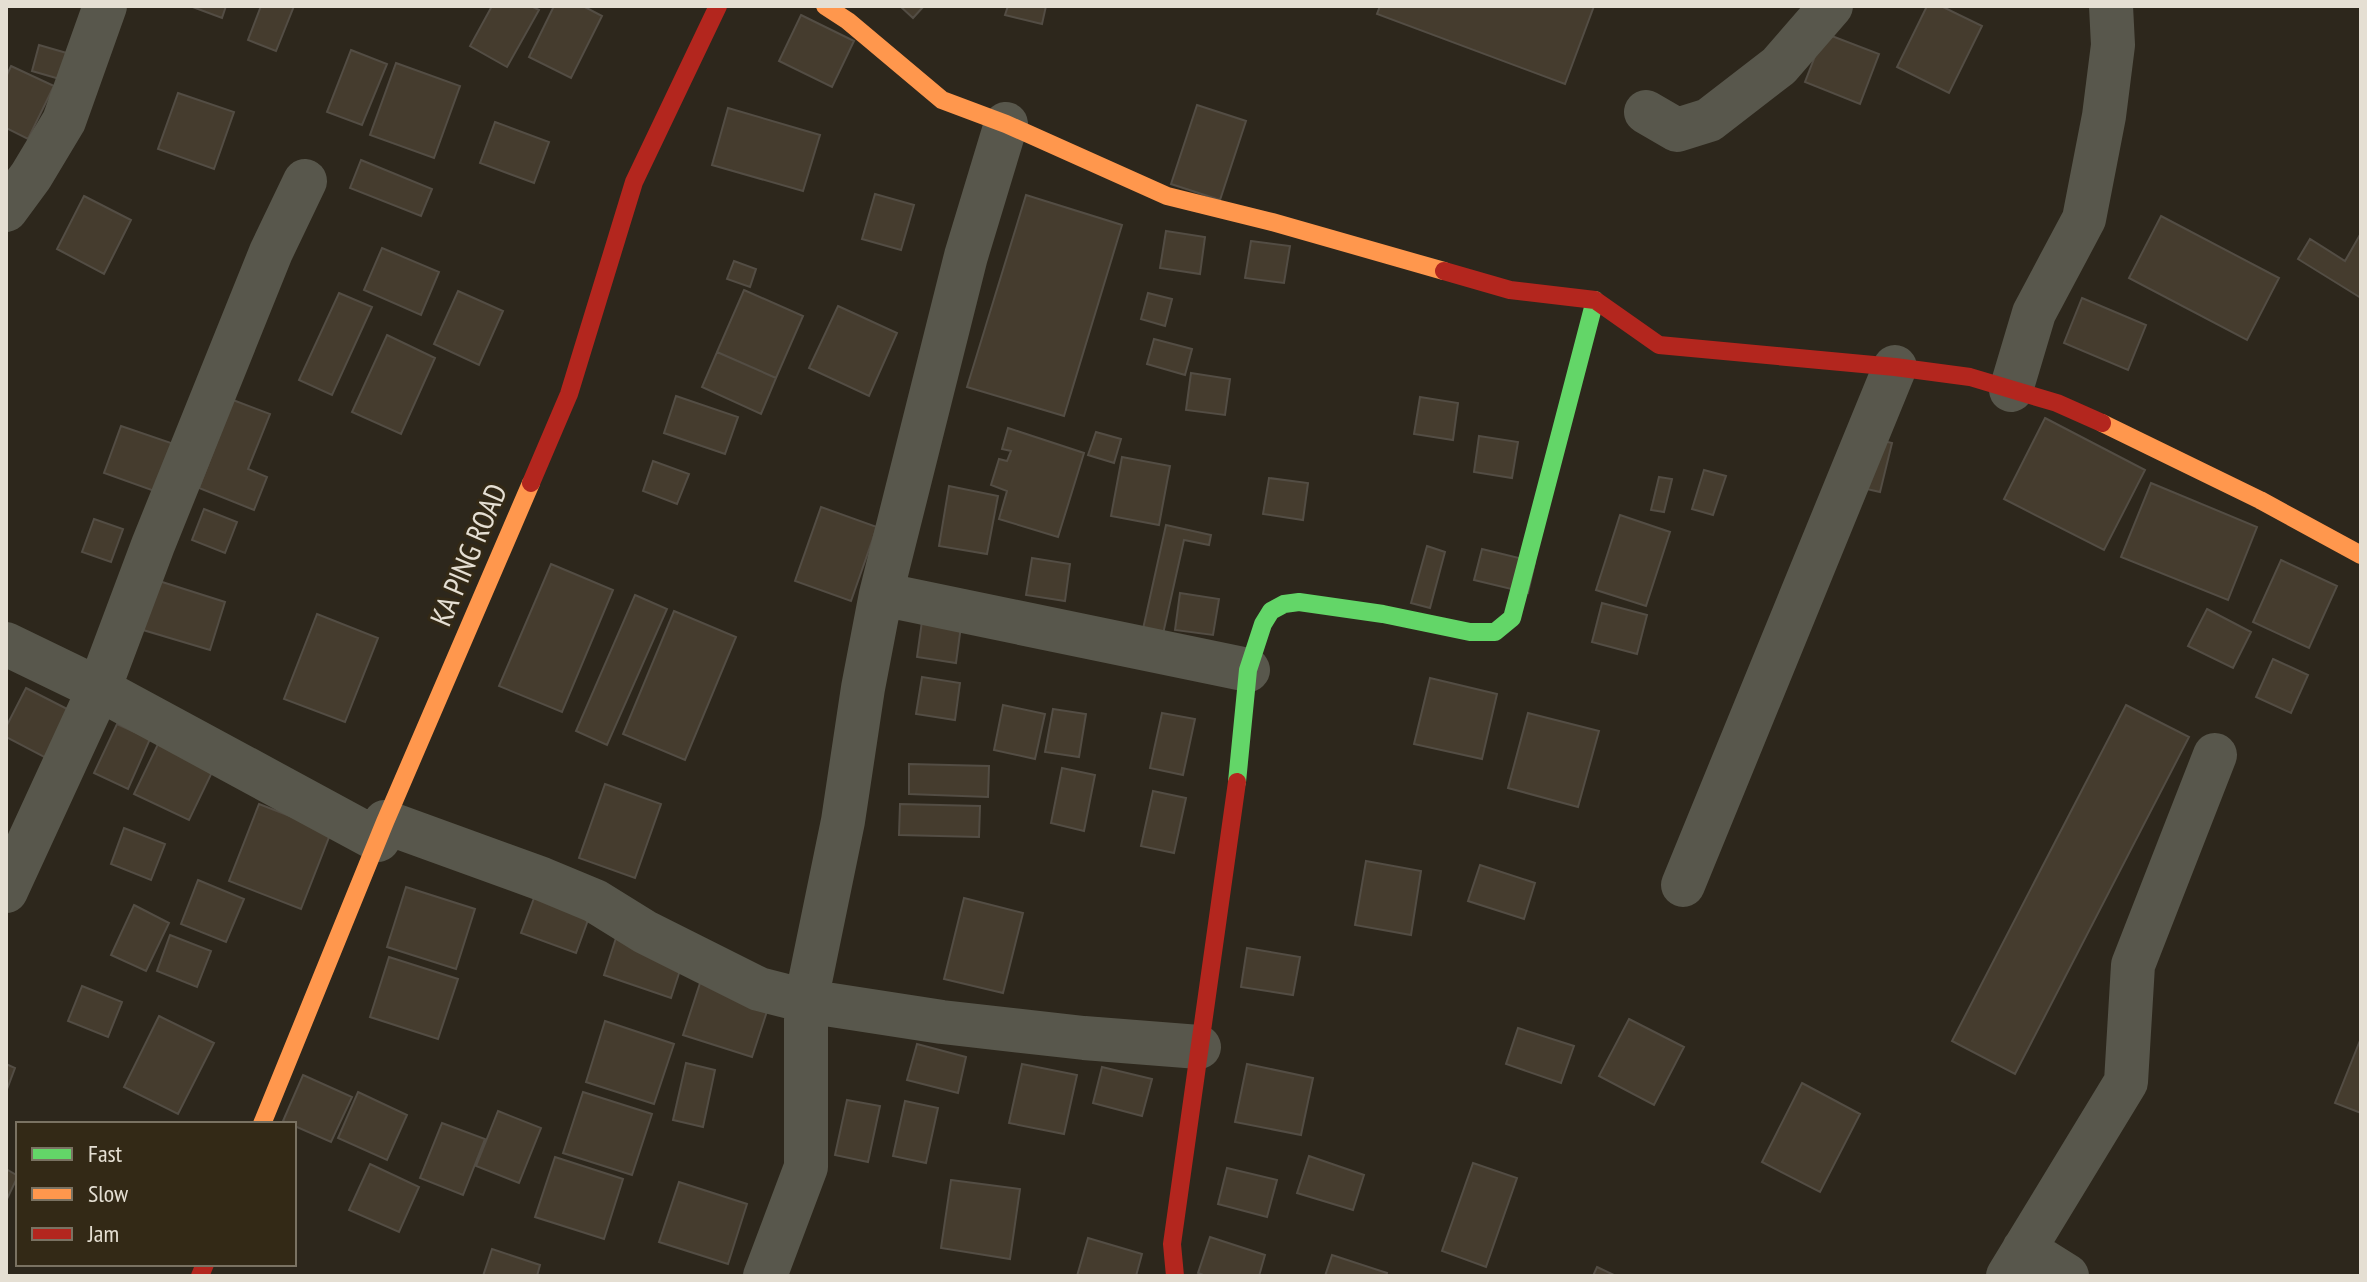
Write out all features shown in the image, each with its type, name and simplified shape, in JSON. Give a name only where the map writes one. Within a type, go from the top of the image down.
[{"type":"street","points":[[6,210],[64,121],[105,6]]},
{"type":"street","name":"KA PING ROAD","points":[[263,1122],[381,831],[569,394],[634,182],[718,6]]},
{"type":"street","points":[[825,6],[848,21],[942,100],[1006,124],[1167,196],[1272,222],[1510,290],[1595,300],[1659,345],[1970,377],[2057,403],[2167,453],[2361,555]]},
{"type":"street","points":[[1646,112],[1677,130],[1709,120],[1779,66],[1831,6]]},
{"type":"street","points":[[2011,390],[2034,313],[2084,219],[2104,116],[2113,45],[2111,6]]},
{"type":"street","points":[[765,1276],[806,1167],[806,1001],[843,821],[881,594],[966,256],[1006,124]]},
{"type":"street","points":[[6,891],[99,689],[153,545],[255,292],[305,181]]},
{"type":"street","points":[[1175,1276],[1172,1244],[1239,767],[1248,670],[1263,624],[1271,611],[1284,604],[1299,602],[1383,614],[1470,632],[1495,632],[1512,618],[1595,300]]},
{"type":"street","points":[[1683,885],[1895,367]]},
{"type":"street","points":[[881,594],[1248,670]]},
{"type":"street","points":[[6,644],[381,831],[595,901],[645,932],[759,989],[806,1001],[1037,1033],[1199,1047]]},
{"type":"street","points":[[2067,1276],[2016,1262],[2126,1082],[2133,965],[2215,755]]},
{"type":"building","points":[[190,6],[226,6],[222,18]]},
{"type":"building","points":[[261,6],[294,6],[276,51],[248,40]]},
{"type":"building","points":[[492,6],[531,6],[539,10],[507,67],[470,46]]},
{"type":"building","points":[[554,6],[583,6],[602,16],[571,78],[529,57]]},
{"type":"building","points":[[900,6],[924,6],[913,18]]},
{"type":"building","points":[[1008,6],[1046,6],[1042,24],[1005,15]]},
{"type":"building","points":[[1380,6],[1594,6],[1565,84],[1377,14]]},
{"type":"building","points":[[1927,6],[1941,6],[1982,26],[1949,93],[1897,67]]},
{"type":"building","points":[[801,15],[854,41],[832,87],[779,61]]},
{"type":"building","points":[[1824,33],[1879,54],[1860,104],[1805,82]]},
{"type":"building","points":[[39,45],[77,56],[70,82],[32,71]]},
{"type":"building","points":[[351,50],[387,64],[362,125],[327,112]]},
{"type":"building","points":[[396,63],[460,86],[434,158],[370,135]]},
{"type":"building","points":[[11,66],[54,86],[28,139],[6,128],[6,77]]},
{"type":"building","points":[[178,93],[234,112],[214,169],[158,149]]},
{"type":"building","points":[[1197,105],[1246,121],[1220,200],[1171,184]]},
{"type":"building","points":[[728,108],[820,135],[803,191],[712,165]]},
{"type":"building","points":[[495,122],[549,142],[534,183],[480,163]]},
{"type":"building","points":[[361,160],[432,189],[421,216],[350,188]]},
{"type":"building","points":[[875,194],[914,205],[901,250],[862,239]]},
{"type":"building","points":[[1026,195],[1122,225],[1064,416],[967,387]]},
{"type":"building","points":[[84,196],[131,220],[104,274],[57,249]]},
{"type":"building","points":[[2161,216],[2279,278],[2247,340],[2129,278]]},
{"type":"building","points":[[1166,231],[1205,237],[1200,274],[1160,268]]},
{"type":"building","points":[[2361,233],[2361,298],[2298,259],[2310,239],[2345,261]]},
{"type":"building","points":[[1251,241],[1290,246],[1284,283],[1245,278]]},
{"type":"building","points":[[382,248],[439,272],[421,315],[364,290]]},
{"type":"building","points":[[734,261],[756,269],[750,287],[727,279]]},
{"type":"building","points":[[744,290],[803,316],[776,378],[717,352]]},
{"type":"building","points":[[458,291],[503,311],[479,365],[434,344]]},
{"type":"building","points":[[339,293],[372,307],[332,395],[299,380]]},
{"type":"building","points":[[1148,293],[1172,299],[1165,326],[1141,319]]},
{"type":"building","points":[[2082,298],[2146,325],[2128,370],[2064,343]]},
{"type":"building","points":[[838,306],[897,333],[869,396],[809,368]]},
{"type":"building","points":[[387,335],[435,358],[401,434],[352,412]]},
{"type":"building","points":[[1154,339],[1192,349],[1185,375],[1147,364]]},
{"type":"building","points":[[717,352],[776,378],[761,414],[702,387]]},
{"type":"building","points":[[1191,373],[1230,379],[1225,415],[1186,410]]},
{"type":"building","points":[[676,396],[738,417],[725,454],[664,433]]},
{"type":"building","points":[[1420,397],[1458,403],[1453,440],[1414,434]]},
{"type":"building","points":[[233,400],[270,414],[248,469],[267,477],[254,510],[199,488]]},
{"type":"building","points":[[2045,418],[2145,470],[2104,550],[2004,499]]},
{"type":"building","points":[[121,426],[177,445],[160,493],[104,473]]},
{"type":"building","points":[[1008,428],[1084,453],[1058,537],[999,519],[1007,491],[991,485],[999,459],[1007,461],[1011,451],[1002,449]]},
{"type":"building","points":[[1096,432],[1121,439],[1114,463],[1088,455]]},
{"type":"building","points":[[1479,436],[1518,442],[1512,478],[1474,472]]},
{"type":"building","points":[[1870,438],[1892,443],[1880,492],[1858,487]]},
{"type":"building","points":[[1122,457],[1170,466],[1159,525],[1111,516]]},
{"type":"building","points":[[653,461],[689,474],[677,504],[643,491]]},
{"type":"building","points":[[1704,470],[1726,476],[1713,515],[1692,509]]},
{"type":"building","points":[[1659,477],[1672,479],[1664,512],[1651,510]]},
{"type":"building","points":[[1269,478],[1308,483],[1303,520],[1263,514]]},
{"type":"building","points":[[2151,483],[2257,527],[2228,600],[2121,557]]},
{"type":"building","points":[[949,486],[998,496],[987,554],[939,546]]},
{"type":"building","points":[[821,507],[877,527],[851,601],[795,581]]},
{"type":"building","points":[[204,509],[237,522],[225,553],[192,540]]},
{"type":"building","points":[[1620,515],[1670,532],[1646,606],[1596,590]]},
{"type":"building","points":[[94,519],[123,529],[111,562],[82,552]]},
{"type":"building","points":[[1166,525],[1211,535],[1209,545],[1184,540],[1163,634],[1143,629]]},
{"type":"building","points":[[1427,546],[1445,552],[1430,608],[1411,603]]},
{"type":"building","points":[[1482,549],[1535,562],[1528,593],[1474,580]]},
{"type":"building","points":[[1032,558],[1070,564],[1065,601],[1026,595]]},
{"type":"building","points":[[2281,560],[2337,586],[2309,648],[2253,622]]},
{"type":"building","points":[[551,564],[613,590],[562,712],[499,686]]},
{"type":"building","points":[[159,581],[225,602],[210,650],[143,630]]},
{"type":"building","points":[[1180,593],[1219,599],[1213,635],[1175,630]]},
{"type":"building","points":[[635,595],[667,609],[607,745],[576,731]]},
{"type":"building","points":[[1602,603],[1647,615],[1637,654],[1592,642]]},
{"type":"building","points":[[2207,609],[2251,632],[2233,668],[2188,646]]},
{"type":"building","points":[[674,611],[736,637],[685,760],[623,734]]},
{"type":"building","points":[[317,614],[378,638],[345,722],[284,699]]},
{"type":"building","points":[[922,621],[961,626],[956,663],[917,657]]},
{"type":"building","points":[[2273,659],[2308,675],[2291,713],[2256,697]]},
{"type":"building","points":[[922,677],[960,683],[955,720],[916,714]]},
{"type":"building","points":[[1430,678],[1497,694],[1482,759],[1414,744]]},
{"type":"building","points":[[26,688],[75,713],[50,760],[6,737],[6,727]]},
{"type":"building","points":[[1003,705],[1045,714],[1035,759],[994,750]]},
{"type":"building","points":[[2126,705],[2189,737],[2015,1074],[1952,1041]]},
{"type":"building","points":[[1053,709],[1086,714],[1079,757],[1045,752]]},
{"type":"building","points":[[1162,713],[1195,719],[1183,775],[1150,768]]},
{"type":"building","points":[[1528,713],[1599,731],[1578,807],[1508,788]]},
{"type":"building","points":[[117,724],[150,739],[128,789],[94,773]]},
{"type":"building","points":[[160,740],[215,766],[189,820],[134,794]]},
{"type":"building","points":[[909,764],[989,766],[988,797],[909,794]]},
{"type":"building","points":[[1062,768],[1095,775],[1084,831],[1051,823]]},
{"type":"building","points":[[605,784],[661,804],[635,878],[579,858]]},
{"type":"building","points":[[1153,791],[1186,798],[1174,853],[1141,846]]},
{"type":"building","points":[[259,804],[331,832],[301,909],[229,881]]},
{"type":"building","points":[[900,804],[980,806],[979,837],[899,835]]},
{"type":"building","points":[[124,828],[165,844],[151,880],[111,864]]},
{"type":"building","points":[[1366,861],[1421,871],[1411,935],[1355,925]]},
{"type":"building","points":[[1480,865],[1535,883],[1524,919],[1468,901]]},
{"type":"building","points":[[198,880],[244,899],[226,942],[181,924]]},
{"type":"building","points":[[406,887],[475,909],[456,969],[387,947]]},
{"type":"building","points":[[537,890],[592,909],[576,953],[521,933]]},
{"type":"building","points":[[964,898],[1023,913],[1003,993],[944,979]]},
{"type":"building","points":[[134,905],[169,923],[146,971],[111,955]]},
{"type":"building","points":[[170,935],[211,951],[197,987],[157,971]]},
{"type":"building","points":[[616,938],[683,961],[671,998],[604,975]]},
{"type":"building","points":[[1247,948],[1300,957],[1293,995],[1241,987]]},
{"type":"building","points":[[389,957],[458,979],[438,1039],[370,1017]]},
{"type":"building","points":[[703,974],[772,996],[752,1057],[683,1035]]},
{"type":"building","points":[[82,986],[122,1002],[108,1037],[68,1021]]},
{"type":"building","points":[[159,1016],[214,1043],[178,1114],[124,1087]]},
{"type":"building","points":[[1629,1019],[1684,1047],[1654,1105],[1599,1076]]},
{"type":"building","points":[[605,1021],[674,1044],[654,1104],[586,1082]]},
{"type":"building","points":[[1518,1028],[1574,1046],[1561,1083],[1506,1064]]},
{"type":"building","points":[[2361,1038],[2361,1113],[2335,1103]]},
{"type":"building","points":[[917,1044],[966,1057],[958,1093],[907,1080]]},
{"type":"building","points":[[686,1063],[715,1070],[703,1127],[673,1120]]},
{"type":"building","points":[[6,1064],[15,1068],[6,1092]]},
{"type":"building","points":[[1022,1064],[1077,1075],[1064,1134],[1009,1123]]},
{"type":"building","points":[[1247,1064],[1313,1078],[1301,1135],[1235,1122]]},
{"type":"building","points":[[1102,1067],[1152,1079],[1142,1116],[1093,1103]]},
{"type":"building","points":[[303,1075],[352,1097],[331,1142],[296,1127],[296,1122],[283,1121]]},
{"type":"building","points":[[1802,1083],[1860,1114],[1820,1192],[1762,1162]]},
{"type":"building","points":[[358,1092],[407,1115],[387,1160],[338,1138]]},
{"type":"building","points":[[583,1092],[652,1114],[632,1175],[563,1153]]},
{"type":"building","points":[[847,1100],[880,1106],[868,1162],[835,1155]]},
{"type":"building","points":[[905,1101],[938,1108],[926,1163],[893,1156]]},
{"type":"building","points":[[498,1111],[541,1128],[519,1183],[476,1166]]},
{"type":"building","points":[[442,1123],[485,1139],[463,1195],[420,1178]]},
{"type":"building","points":[[1309,1156],[1364,1175],[1353,1210],[1297,1193]]},
{"type":"building","points":[[555,1157],[623,1179],[604,1239],[535,1217]]},
{"type":"building","points":[[1473,1163],[1517,1178],[1486,1267],[1442,1251]]},
{"type":"building","points":[[370,1164],[419,1187],[399,1232],[349,1210]]},
{"type":"building","points":[[1227,1168],[1277,1180],[1267,1217],[1218,1204]]},
{"type":"building","points":[[6,1169],[16,1175],[16,1180],[6,1201]]},
{"type":"building","points":[[951,1180],[1020,1189],[1010,1259],[941,1248]]},
{"type":"building","points":[[679,1182],[747,1204],[728,1264],[659,1242]]},
{"type":"building","points":[[1210,1237],[1265,1255],[1259,1276],[1206,1276],[1198,1273]]},
{"type":"building","points":[[1088,1238],[1142,1254],[1136,1276],[1077,1276]]},
{"type":"building","points":[[492,1249],[540,1265],[537,1276],[483,1276]]},
{"type":"building","points":[[1332,1255],[1387,1273],[1386,1276],[1325,1276]]},
{"type":"building","points":[[1597,1267],[1616,1276],[1593,1276]]},
{"type":"traffic: fast","points":[[1237,782],[1248,670],[1263,624],[1271,611],[1284,604],[1299,602],[1383,614],[1470,632],[1495,632],[1512,618],[1595,300]]},
{"type":"traffic: slow","points":[[825,6],[848,21],[942,100],[1006,124],[1167,196],[1444,271]]},
{"type":"traffic: slow","points":[[2102,423],[2260,500],[2361,555]]},
{"type":"traffic: slow","points":[[263,1122],[385,822],[531,483]]},
{"type":"traffic: jam","points":[[531,483],[569,394],[634,182],[718,6]]},
{"type":"traffic: jam","points":[[1444,271],[1510,290],[1595,300],[1659,345],[1970,377],[2057,403],[2102,423]]},
{"type":"traffic: jam","points":[[1175,1276],[1172,1244],[1237,782]]},
{"type":"traffic: jam","points":[[200,1276],[204,1266]]}]
